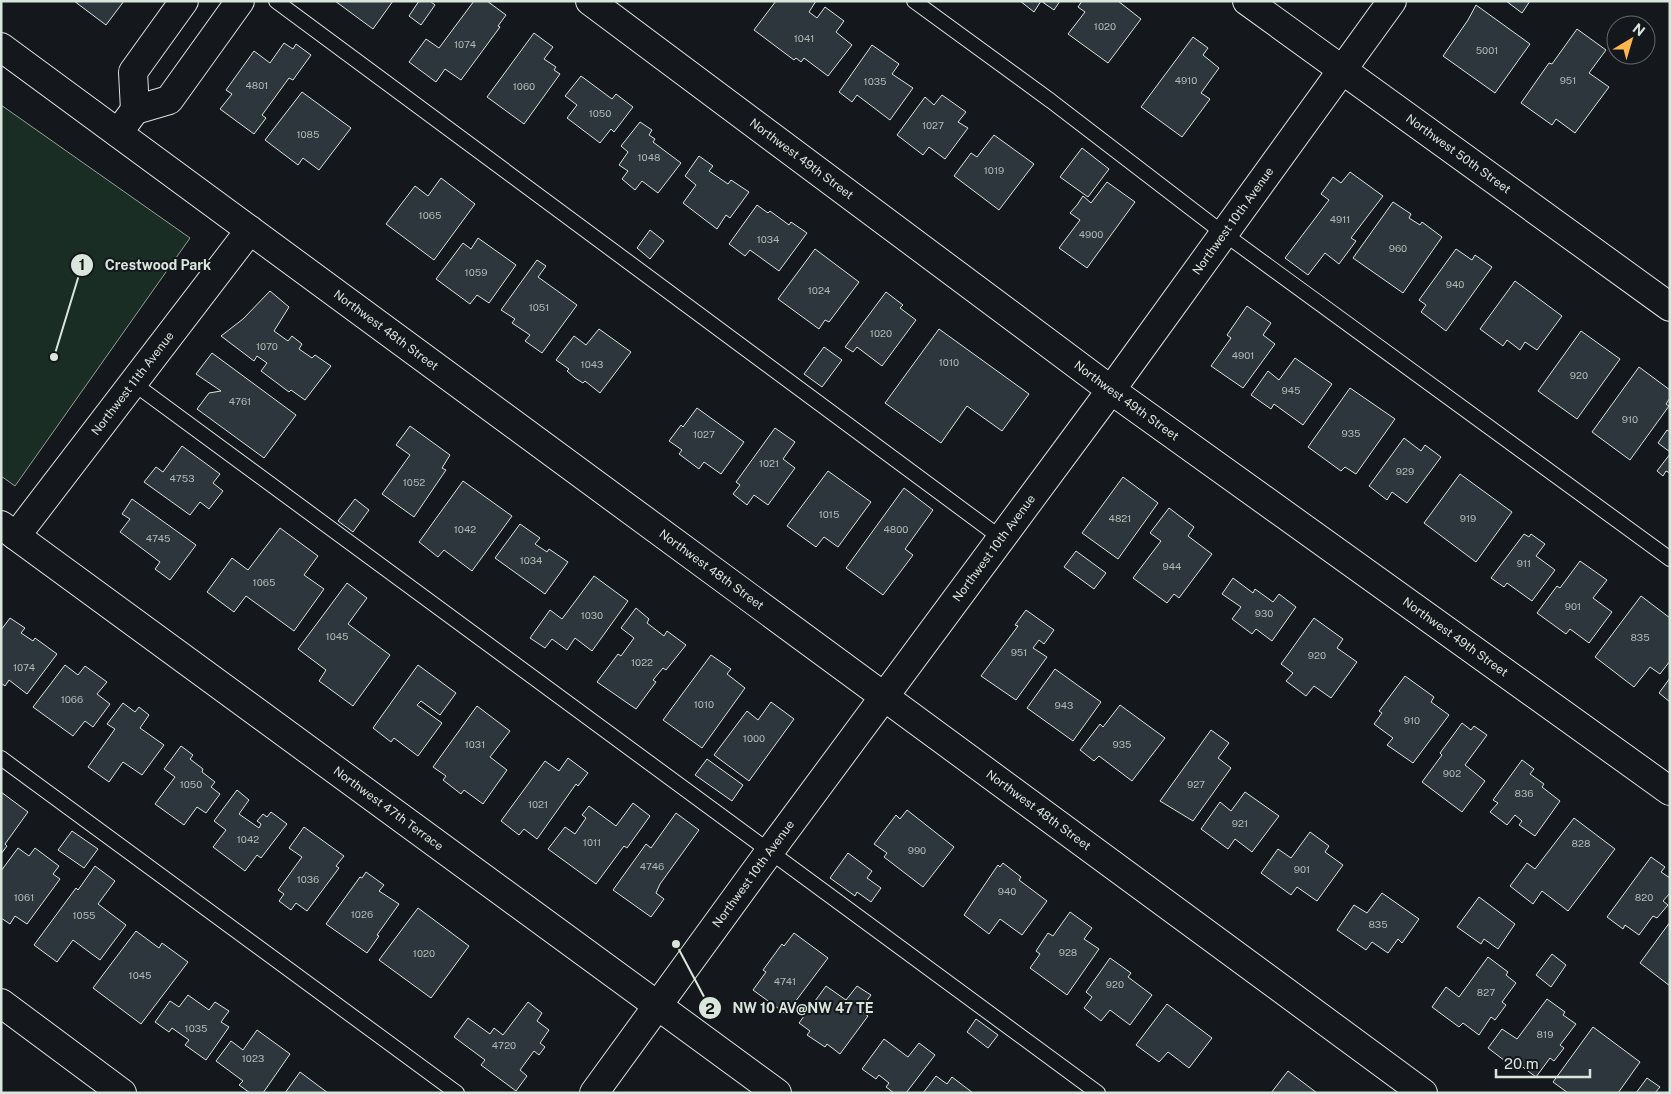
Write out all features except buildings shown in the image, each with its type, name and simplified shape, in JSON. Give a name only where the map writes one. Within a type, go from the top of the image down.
[{"type":"street","points":[[135,110],[133,72],[184,1]]},
{"type":"street","points":[[118,133],[135,110],[169,100],[240,1]]},
{"type":"street","name":"Northwest 49th Street","points":[[590,1],[1111,390],[1670,790]]},
{"type":"street","name":"Northwest 50th Street","points":[[1247,1],[1670,307]]},
{"type":"street","name":"Northwest 10th Avenue","points":[[594,1093],[770,851],[1111,390],[1392,1]]},
{"type":"street","name":"Northwest 48th Street","points":[[1,47],[1423,1093]]},
{"type":"street","name":"Northwest 11th Avenue","points":[[9,530],[133,383],[250,230]]},
{"type":"street","name":"Northwest 47th Terrace","points":[[9,530],[777,1093]]},
{"type":"street","points":[[1,1003],[122,1093]]},
{"type":"lane","points":[[276,1],[1002,538]]},
{"type":"lane","points":[[914,1],[1051,101],[1223,233],[1670,559]]},
{"type":"lane","points":[[133,383],[1098,1093]]},
{"type":"lane","points":[[1,758],[456,1093]]},
{"type":"green space","points":[[1,105],[190,238],[15,486],[1,476]]},
{"type":"place","name":"Crestwood Park","points":[[54,357]]},
{"type":"place","name":"NW 10 AV@NW 47 TE","points":[[676,944]]}]
